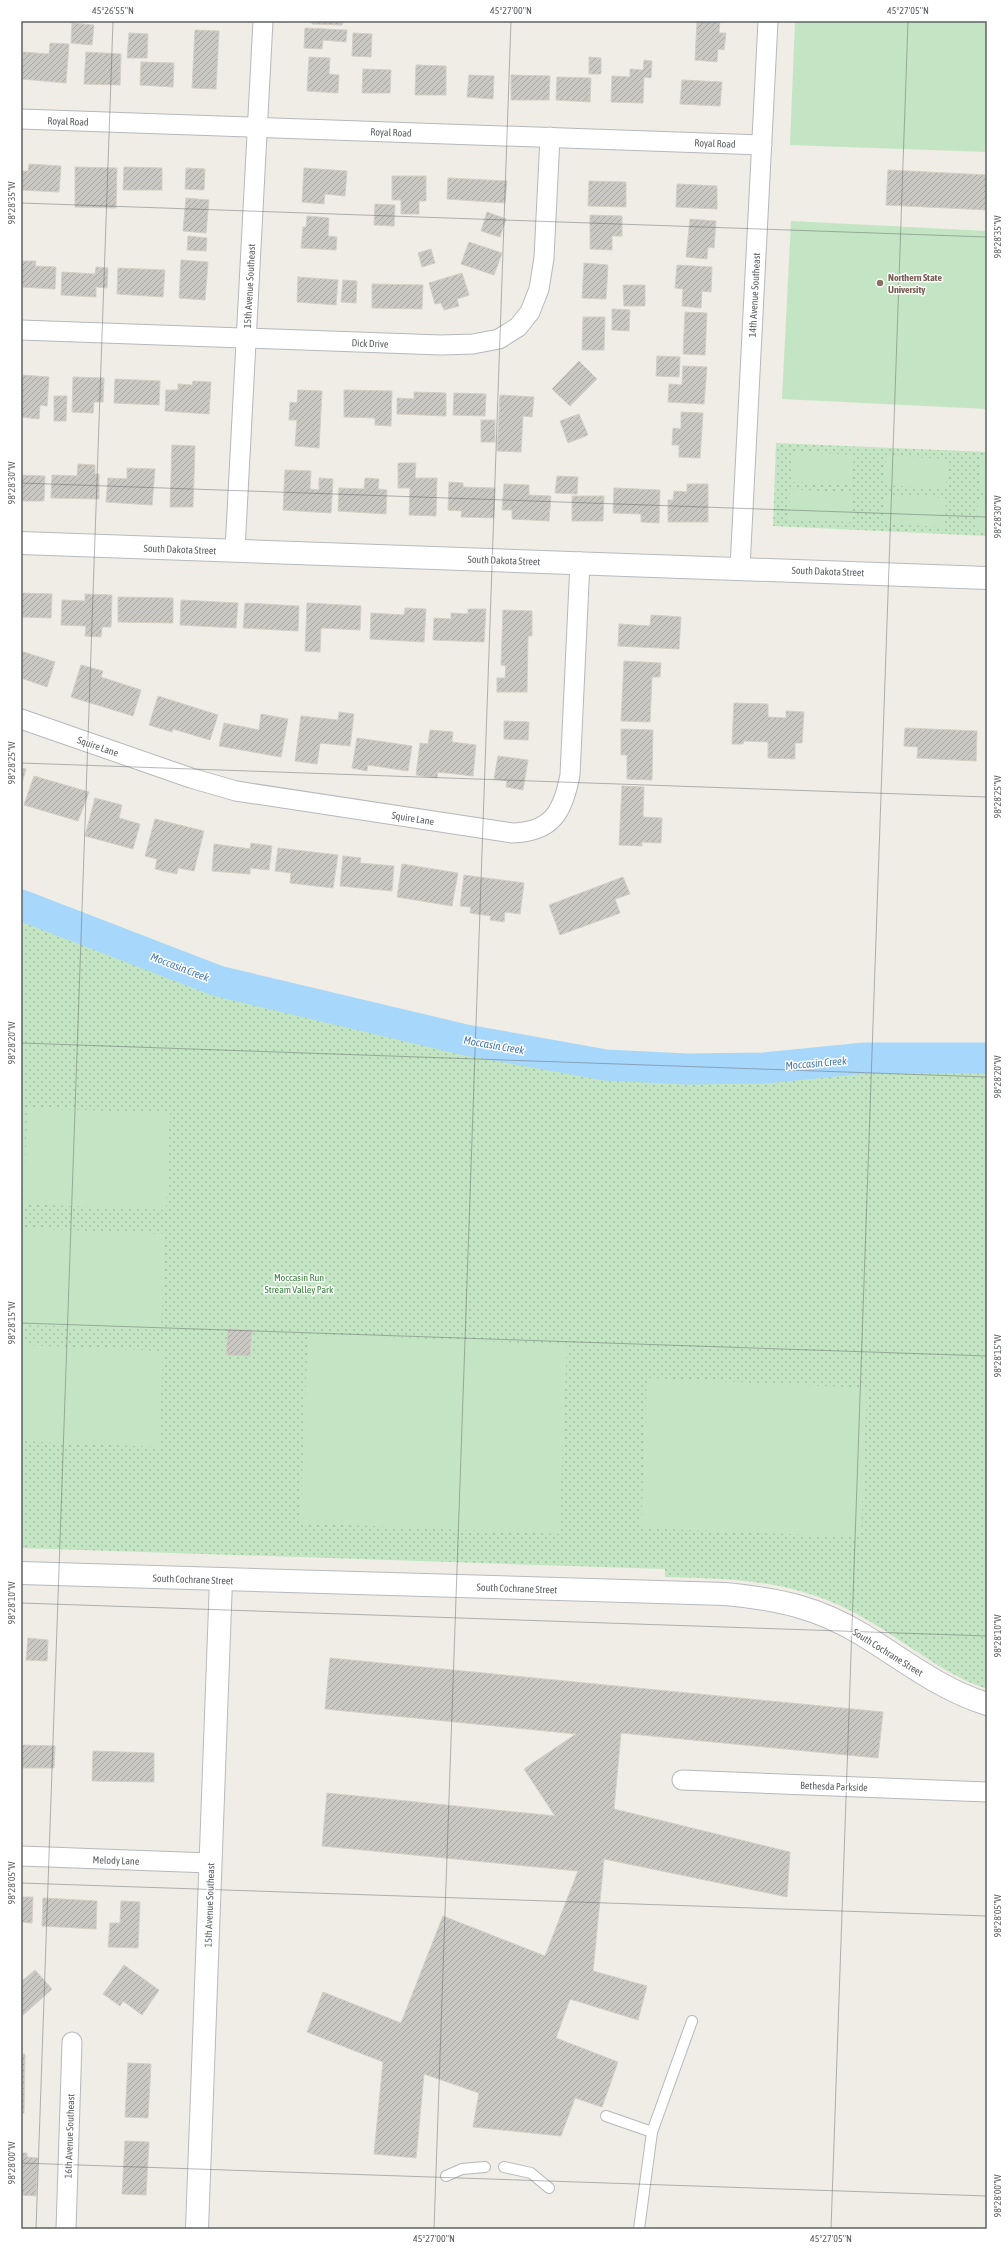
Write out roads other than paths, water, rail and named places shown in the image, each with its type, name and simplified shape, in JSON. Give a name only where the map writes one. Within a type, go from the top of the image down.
[{"type":"street","name":"15th Avenue Southeast","points":[[235,550],[263,21]]},
{"type":"street","name":"14th Avenue Southeast","points":[[740,568],[768,21]]},
{"type":"street","name":"Royal Road","points":[[21,119],[762,145]]},
{"type":"street","name":"Dick Drive","points":[[21,330],[441,345],[473,344],[499,339],[518,327],[530,312],[539,289],[544,258],[550,137]]},
{"type":"street","name":"South Dakota Street","points":[[21,543],[580,562],[987,578]]},
{"type":"street","name":"Squire Lane","points":[[21,719],[191,778],[236,791],[512,833],[539,829],[552,820],[560,808],[566,793],[570,775],[580,562]]},
{"type":"street","name":"South Cochrane Street","points":[[21,1573],[725,1594],[771,1598],[808,1608],[848,1628],[953,1692],[987,1704]]},
{"type":"street","name":"15th Avenue Southeast","points":[[196,2229],[221,1580]]},
{"type":"street","name":"Bethesda Parkside","points":[[682,1780],[987,1792]]},
{"type":"street","name":"Melody Lane","points":[[21,1856],[210,1863]]},
{"type":"street","name":"16th Avenue Southeast","points":[[66,2229],[72,2042]]},
{"type":"lane","points":[[639,2229],[652,2132],[692,2021]]},
{"type":"lane","points":[[606,2116],[652,2132]]},
{"type":"lane","points":[[446,2176],[462,2169],[485,2167]]},
{"type":"lane","points":[[504,2167],[531,2173],[549,2188]]},
{"type":"waterway","name":"Moccasin Creek","points":[[21,905],[218,981],[466,1040],[606,1065],[687,1069],[764,1068],[865,1058],[987,1058]]},
{"type":"place","name":"Northern State University","points":[[880,283]]},
{"type":"park label","name":"Moccasin Run Stream Valley Park","points":[[299,1282]]}]
